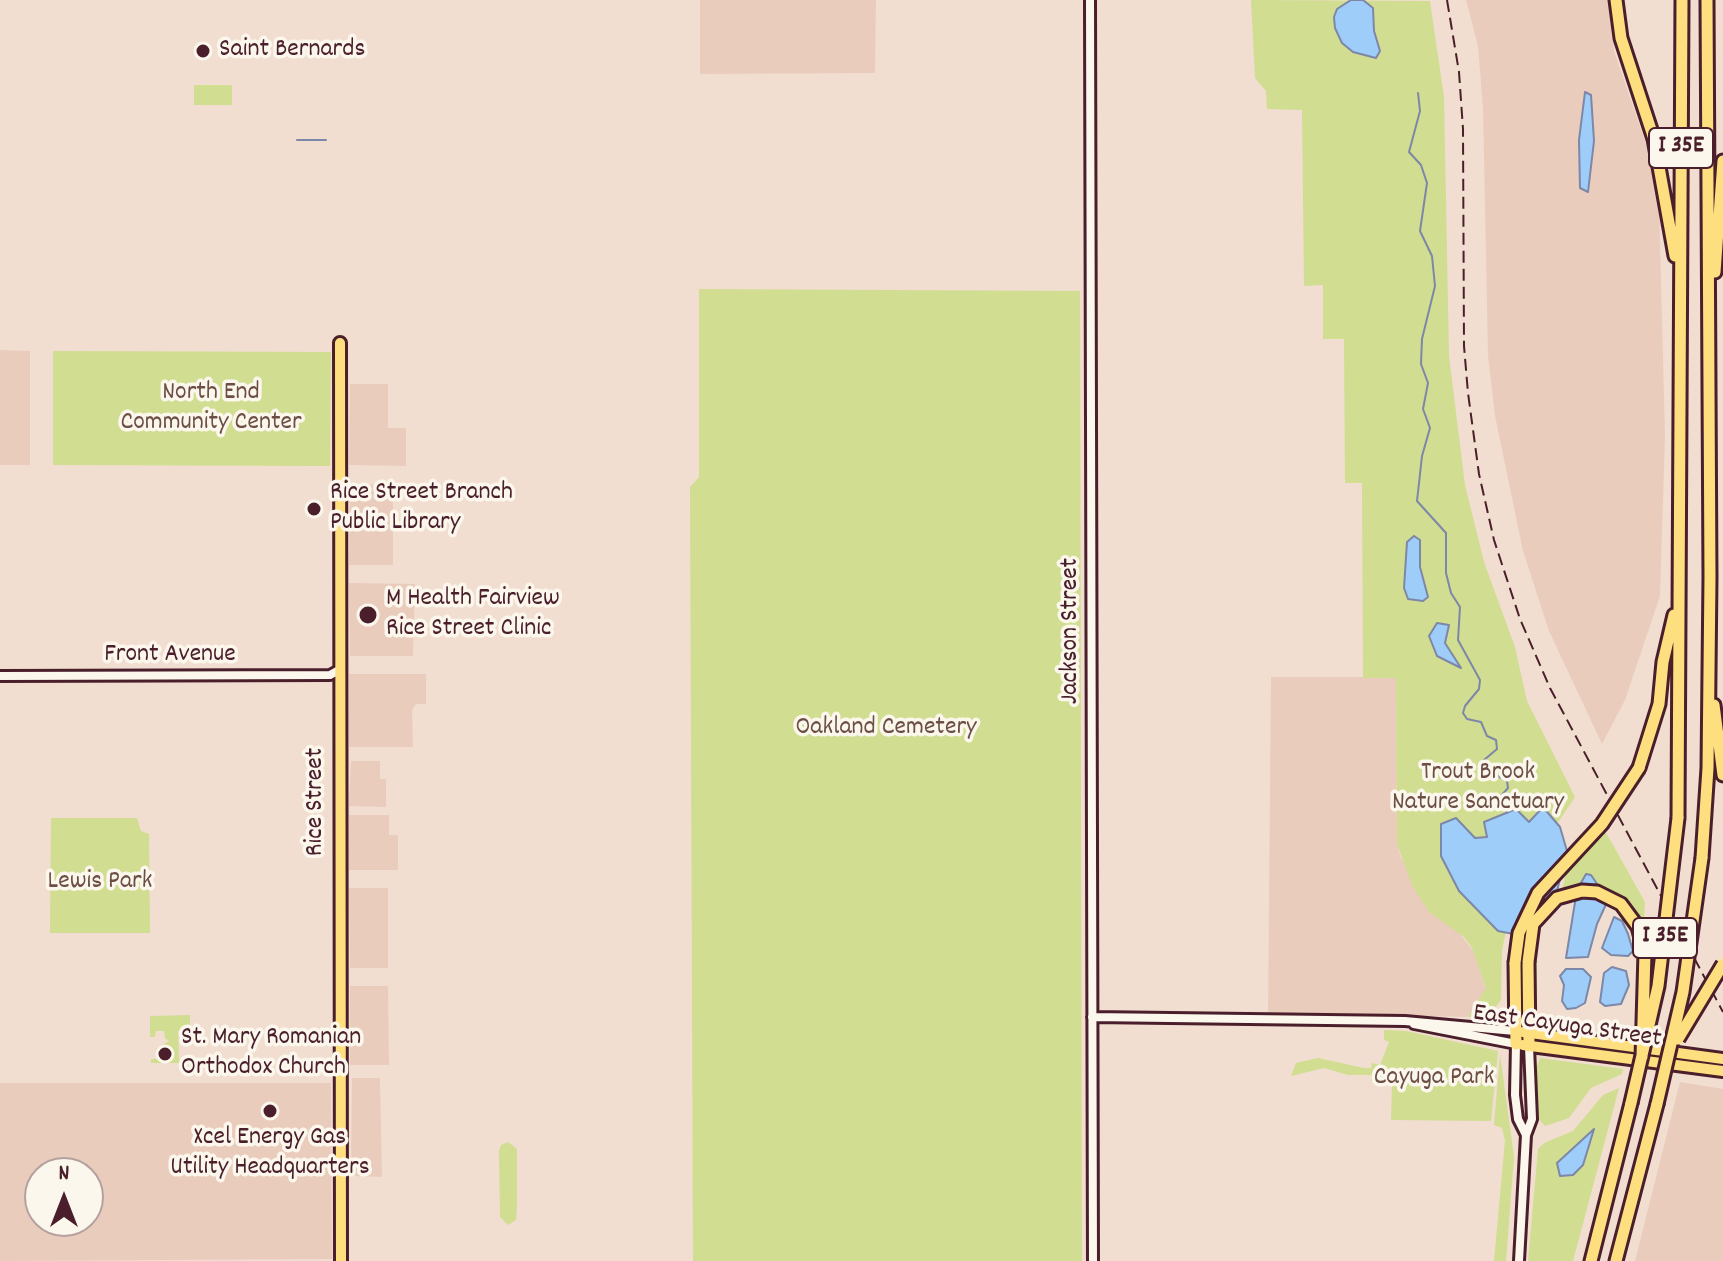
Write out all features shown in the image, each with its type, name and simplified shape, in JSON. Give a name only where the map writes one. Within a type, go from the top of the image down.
[{"type":"highway","points":[[1616,0],[1621,38],[1654,139],[1680,295]]},
{"type":"highway","name":"I 35E","points":[[1591,1261],[1642,1057],[1663,955],[1678,818],[1682,0]]},
{"type":"highway","name":"I 35E","points":[[1616,1261],[1683,992],[1702,858],[1708,768],[1707,0]]},
{"type":"highway","points":[[1709,340],[1723,161]]},
{"type":"highway","points":[[1529,1046],[1519,933],[1538,893],[1602,824],[1639,768],[1652,735],[1663,662],[1679,595]]},
{"type":"highway","points":[[1708,651],[1723,775]]},
{"type":"highway","points":[[1515,1038],[1522,963],[1533,924],[1557,898],[1582,891],[1597,892],[1621,904],[1638,927],[1645,953],[1642,1057]]},
{"type":"highway","points":[[1669,1057],[1710,981],[1723,964]]},
{"type":"main road","name":"Rice Street","points":[[340,343],[341,1261]]},
{"type":"main road","name":"East Cayuga Street","points":[[1515,1038],[1529,1033],[1723,1059]]},
{"type":"main road","name":"East Cayuga Street","points":[[1515,1038],[1529,1046],[1718,1071]]},
{"type":"street","name":"Jackson Street","points":[[1090,0],[1093,1261]]},
{"type":"street","name":"Front Avenue","points":[[0,676],[330,675],[339,670]]},
{"type":"street","name":"East Cayuga Street","points":[[1092,1017],[1405,1021],[1515,1038]]},
{"type":"street","points":[[1515,1038],[1517,1107],[1526,1135]]},
{"type":"street","points":[[1519,1261],[1526,1135],[1532,1119],[1529,1046]]},
{"type":"shaded area","points":[[700,0],[876,0],[875,73],[700,74]]},
{"type":"shaded area","points":[[1466,0],[1611,0],[1614,51],[1646,144],[1659,202],[1665,436],[1660,596],[1625,700],[1602,744],[1549,631],[1523,551],[1495,416],[1488,356],[1483,109],[1478,46]]},
{"type":"shaded area","points":[[0,350],[30,351],[30,465],[0,465]]},
{"type":"shaded area","points":[[350,384],[388,384],[388,428],[406,428],[406,466],[349,465]]},
{"type":"shaded area","points":[[350,484],[393,485],[393,565],[349,565]]},
{"type":"shaded area","points":[[349,583],[415,584],[413,656],[350,656]]},
{"type":"shaded area","points":[[349,674],[426,674],[426,704],[416,704],[412,710],[413,747],[349,747]]},
{"type":"shaded area","points":[[1271,677],[1396,677],[1397,844],[1401,858],[1474,952],[1486,989],[1468,1017],[1268,1013]]},
{"type":"shaded area","points":[[351,761],[380,761],[380,779],[386,779],[386,807],[349,806]]},
{"type":"shaded area","points":[[349,815],[389,815],[389,835],[398,835],[398,870],[349,870]]},
{"type":"shaded area","points":[[349,888],[388,888],[388,968],[350,968]]},
{"type":"shaded area","points":[[350,986],[388,986],[389,1065],[350,1065]]},
{"type":"shaded area","points":[[352,1078],[380,1078],[382,1177],[351,1176]]},
{"type":"shaded area","points":[[1680,1082],[1723,1089],[1723,1261],[1635,1261]]},
{"type":"shaded area","points":[[0,1083],[331,1083],[332,1259],[0,1261]]},
{"type":"green space","name":"Trout Brook Nature Sanctuary","points":[[1251,0],[1430,1],[1444,97],[1449,356],[1465,485],[1484,562],[1515,647],[1527,701],[1575,797],[1516,885],[1502,950],[1501,1000],[1489,1016],[1468,1017],[1486,988],[1472,948],[1464,937],[1429,912],[1412,885],[1397,844],[1396,678],[1363,678],[1362,483],[1345,483],[1344,339],[1323,339],[1323,285],[1304,286],[1302,110],[1267,109],[1266,91],[1255,78]]},
{"type":"green space","points":[[194,85],[232,85],[232,105],[194,105]]},
{"type":"green space","name":"Oakland Cemetery","points":[[699,289],[1080,291],[1082,1261],[693,1261],[690,487],[699,477]]},
{"type":"green space","name":"North End Community Center","points":[[53,351],[331,352],[330,466],[53,465]]},
{"type":"green space","name":"Lewis Park","points":[[51,818],[137,818],[141,831],[149,834],[150,933],[50,933]]},
{"type":"green space","points":[[1604,829],[1645,902],[1643,933],[1627,903],[1608,891],[1589,885],[1562,889],[1569,864]]},
{"type":"green space","points":[[190,1015],[190,1031],[178,1031],[179,1059],[182,1063],[151,1063],[151,1059],[171,1059],[175,1052],[156,1049],[169,1041],[164,1031],[156,1031],[155,1037],[150,1037],[150,1016]]},
{"type":"green space","name":"Cayuga Park","points":[[1384,1030],[1406,1031],[1498,1051],[1491,1121],[1391,1120],[1392,1081],[1371,1081],[1371,1075],[1348,1075],[1324,1068],[1291,1076],[1296,1063],[1318,1058],[1364,1068],[1371,1068],[1372,1063],[1380,1065],[1389,1042],[1384,1040]]},
{"type":"green space","points":[[1500,1054],[1514,1157],[1506,1261],[1494,1261],[1505,1140],[1502,1128],[1494,1125]]},
{"type":"green space","points":[[1540,1058],[1623,1069],[1622,1074],[1591,1088],[1569,1118],[1545,1126],[1537,1117],[1536,1069]]},
{"type":"green space","points":[[1619,1088],[1573,1261],[1528,1261],[1538,1149],[1544,1143],[1573,1131],[1603,1095]]},
{"type":"green space","points":[[508,1142],[517,1149],[517,1206],[516,1220],[508,1225],[500,1217],[499,1151],[501,1145]]},
{"type":"water","points":[[1351,0],[1363,0],[1373,8],[1374,31],[1380,51],[1376,58],[1353,52],[1342,43],[1335,28],[1337,9]]},
{"type":"water","points":[[1585,92],[1591,95],[1594,141],[1588,192],[1580,188],[1579,140]]},
{"type":"water","points":[[1414,536],[1420,540],[1420,567],[1428,597],[1423,601],[1408,599],[1404,588],[1407,542]]},
{"type":"water","points":[[1437,623],[1449,625],[1445,643],[1461,668],[1437,656],[1429,636]]},
{"type":"water","points":[[1543,807],[1560,827],[1567,851],[1555,899],[1537,931],[1529,937],[1498,931],[1459,891],[1441,856],[1441,824],[1456,818],[1475,838],[1487,837],[1484,822],[1516,809],[1529,822]]},
{"type":"water","points":[[1586,874],[1591,875],[1608,900],[1597,924],[1588,957],[1566,958],[1577,890]]},
{"type":"water","points":[[1614,917],[1622,921],[1628,934],[1633,951],[1628,956],[1611,955],[1602,948]]},
{"type":"water","points":[[1612,967],[1626,971],[1629,985],[1621,1004],[1605,1006],[1600,1002],[1604,973]]},
{"type":"water","points":[[1566,969],[1583,969],[1591,977],[1585,1003],[1576,1008],[1567,1009],[1562,1001],[1564,985],[1560,976]]},
{"type":"water","points":[[1594,1129],[1583,1165],[1573,1175],[1560,1176],[1557,1163]]},
{"type":"waterway","points":[[1418,93],[1420,111],[1409,152],[1421,165],[1427,183],[1420,231],[1432,256],[1435,286],[1422,339],[1421,364],[1428,383],[1423,409],[1430,428],[1422,456],[1417,501],[1446,533],[1446,573],[1451,593],[1460,607],[1458,640],[1480,680],[1479,689],[1463,713],[1467,719],[1481,722],[1487,736],[1496,740],[1497,749],[1484,760],[1483,768],[1507,781],[1508,788],[1500,797],[1507,813]]},
{"type":"waterway","points":[[297,140],[326,140]]},
{"type":"railway","points":[[1447,0],[1459,72],[1463,129],[1464,346],[1468,393],[1479,474],[1494,540],[1520,619],[1550,688],[1723,1012]]},
{"type":"place","name":"Saint Bernards","points":[[203,51]]},
{"type":"place","name":"Rice Street Branch Public Library","points":[[314,509]]},
{"type":"place","name":"M Health Fairview Rice Street Clinic","points":[[368,615]]},
{"type":"place","name":"St. Mary Romanian Orthodox Church","points":[[165,1054]]},
{"type":"place","name":"Xcel Energy Gas Utility Headquarters","points":[[270,1111]]}]
